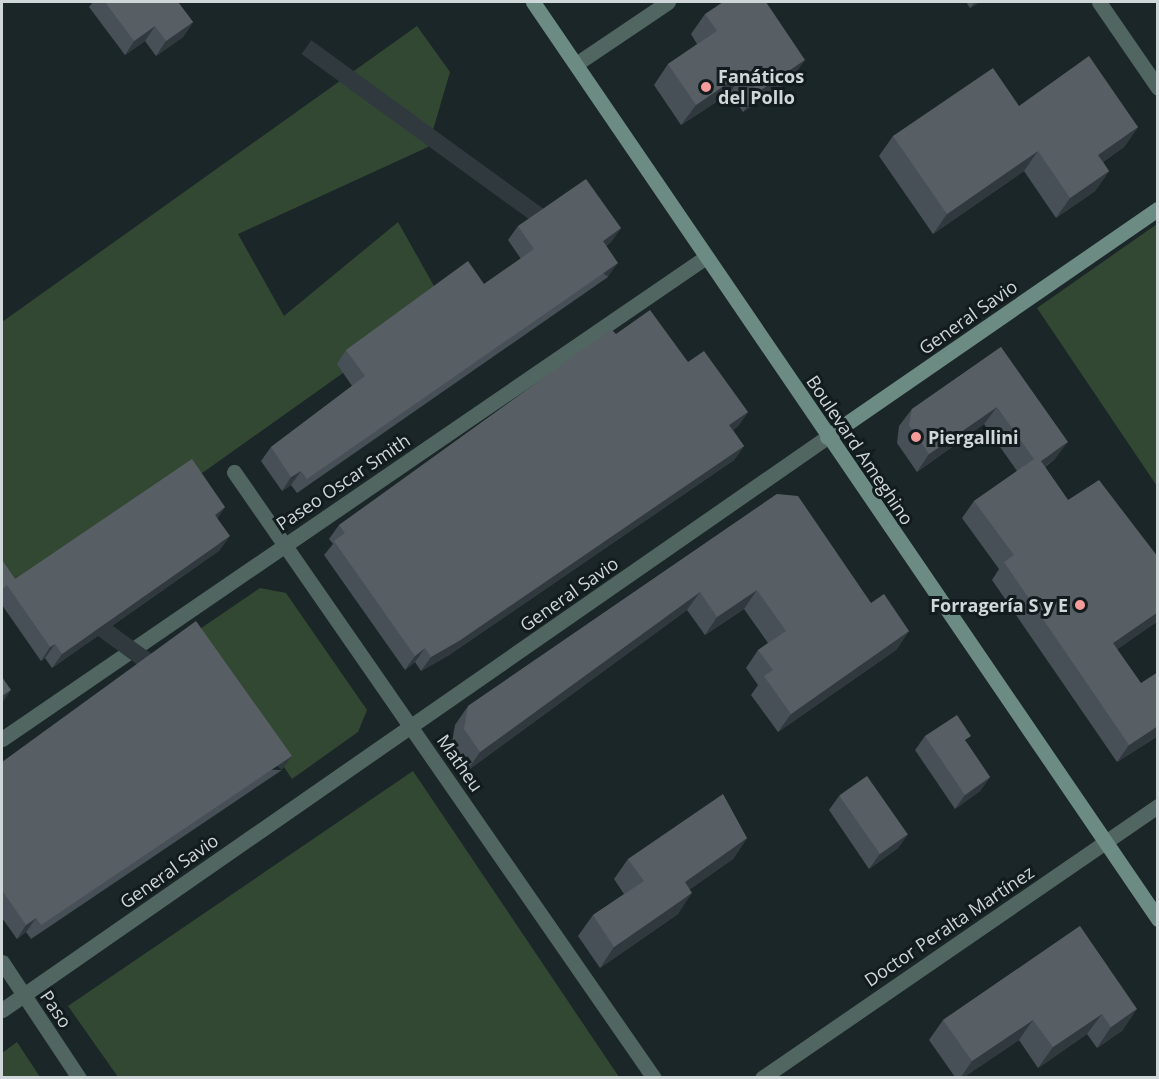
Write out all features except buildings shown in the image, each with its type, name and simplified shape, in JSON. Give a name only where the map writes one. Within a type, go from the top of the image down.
[{"type":"main road","name":"Boulevard Ameghino","points":[[533,2],[1158,919]]},
{"type":"main road","name":"General Savio","points":[[828,437],[1158,209]]},
{"type":"street","points":[[576,64],[668,2]]},
{"type":"street","points":[[1100,2],[1158,88]]},
{"type":"street","name":"Paseo Oscar Smith","points":[[2,739],[706,257]]},
{"type":"street","name":"General Savio","points":[[2,1010],[828,437]]},
{"type":"street","name":"Matheu","points":[[234,472],[654,1077]]},
{"type":"street","name":"Doctor Peralta Martínez","points":[[762,1077],[1158,806]]},
{"type":"street","name":"Paso","points":[[2,962],[79,1077]]},
{"type":"green space","points":[[417,26],[450,72],[428,147],[238,234],[284,316],[398,222],[443,302],[22,601],[2,570],[2,322]]},
{"type":"green space","points":[[1157,224],[1157,486],[1037,308]]},
{"type":"green space","points":[[260,588],[286,593],[367,710],[358,732],[292,779],[194,633]]},
{"type":"green space","points":[[413,771],[619,1077],[118,1077],[68,1006]]},
{"type":"green space","points":[[17,1042],[40,1077],[2,1077],[2,1053]]},
{"type":"place","name":"Fanáticos del Pollo","points":[[706,87]]},
{"type":"place","name":"Piergallini","points":[[916,437]]},
{"type":"place","name":"Forragería S y E","points":[[1080,605]]}]
